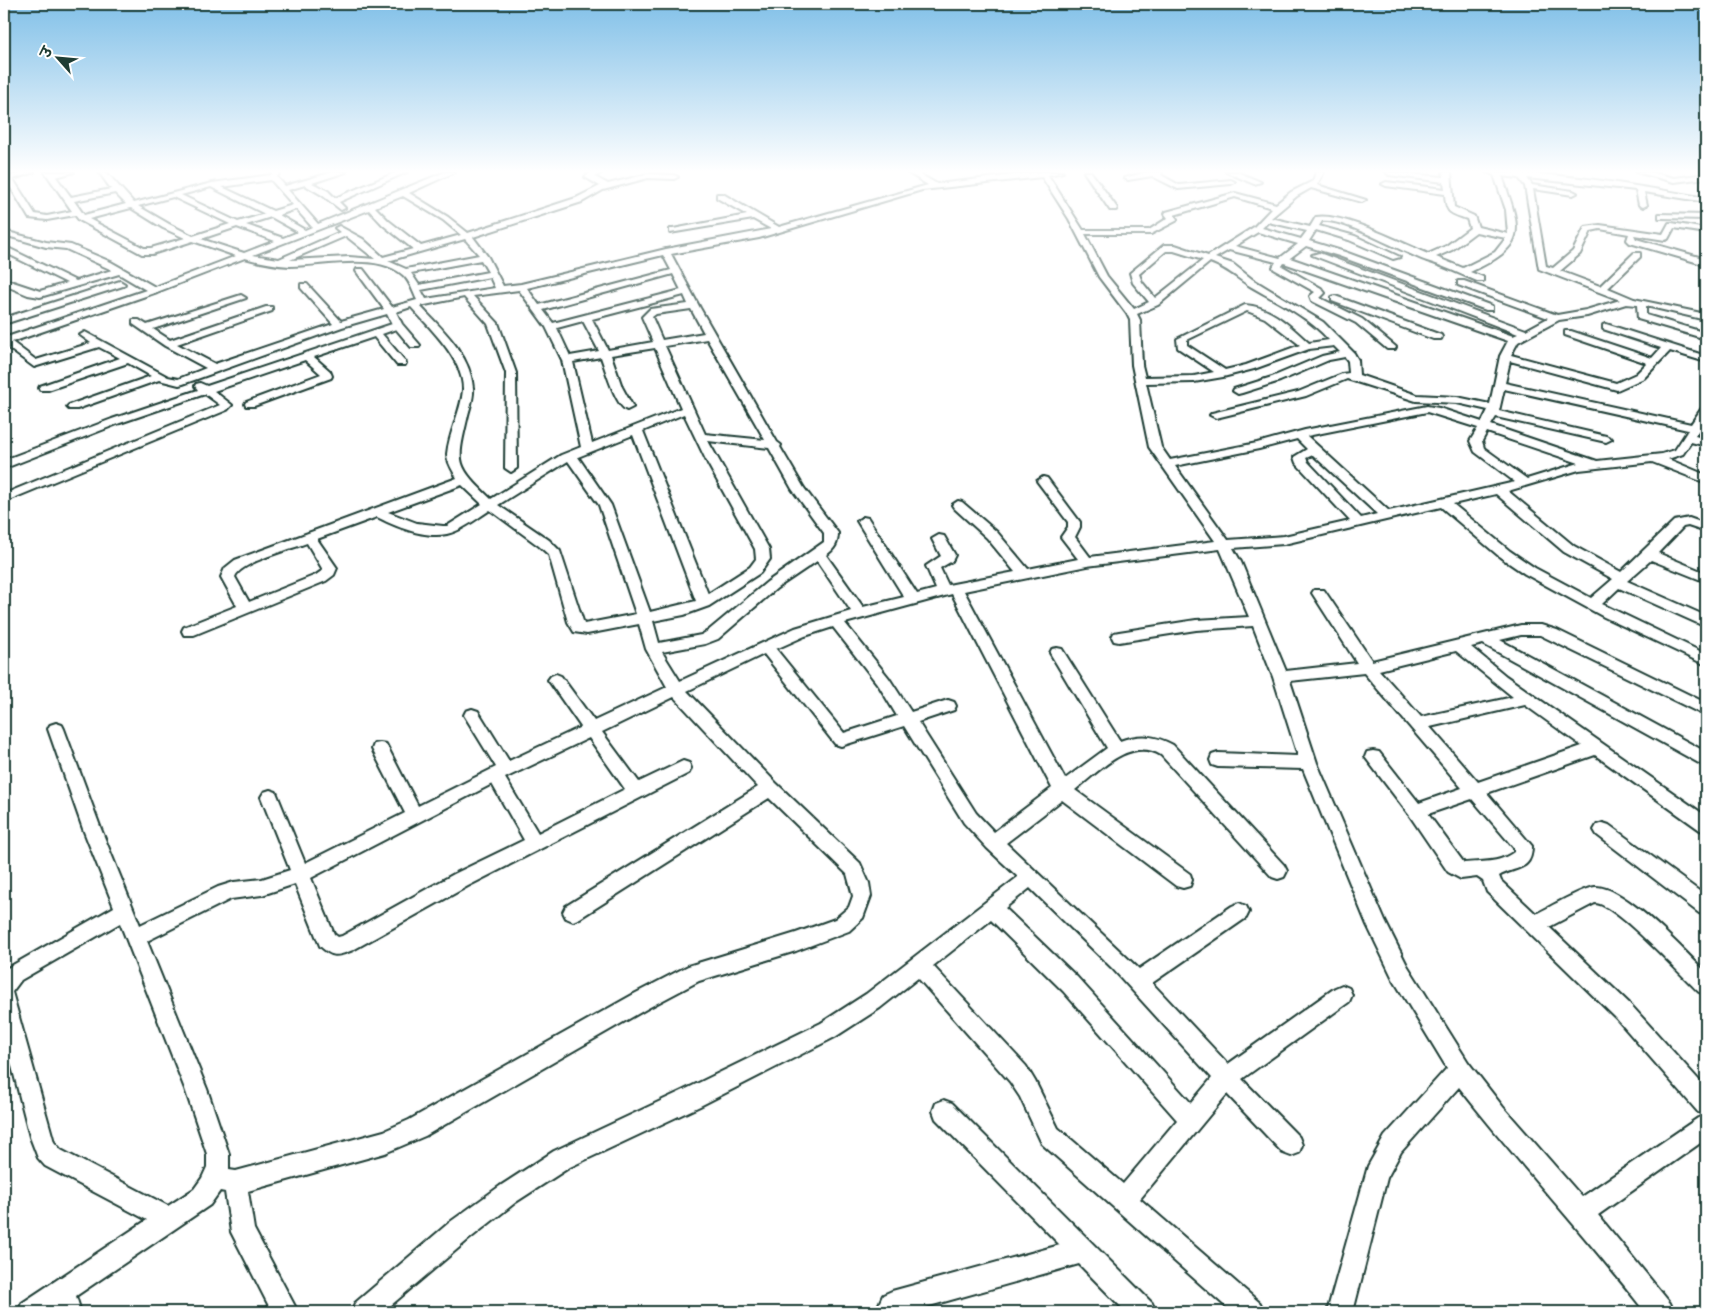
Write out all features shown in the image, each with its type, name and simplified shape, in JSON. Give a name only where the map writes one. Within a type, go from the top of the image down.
[{"type":"street","points":[[6,233],[77,250],[154,290]]},
{"type":"street","points":[[112,233],[142,251],[152,251],[207,233]]},
{"type":"street","points":[[184,233],[245,255],[277,262],[379,261],[430,255],[484,257]]},
{"type":"street","points":[[262,233],[283,241]]},
{"type":"street","points":[[100,343],[34,364],[7,338],[154,290],[304,233]]},
{"type":"street","points":[[277,262],[345,233]]},
{"type":"street","points":[[347,233],[360,241],[379,261],[405,272],[415,288],[418,303],[452,351],[467,381],[468,390],[454,461],[464,480],[490,505],[544,543],[555,554],[575,622],[579,628],[587,629],[644,616],[684,610],[704,603],[755,570],[763,559],[762,549],[714,464],[687,409],[647,317],[653,311],[694,306]]},
{"type":"street","points":[[401,233],[430,255]]},
{"type":"street","points":[[464,233],[484,257],[500,289]]},
{"type":"street","points":[[405,272],[430,255],[476,233]]},
{"type":"street","points":[[85,335],[160,376],[175,382],[339,325],[390,310],[466,294],[521,287],[666,252],[761,233]]},
{"type":"street","points":[[1081,233],[1103,277],[1132,314],[1136,326],[1137,366],[1156,447],[1224,544],[1234,562],[1281,678],[1309,763],[1377,925],[1400,972],[1460,1070],[1495,1115],[1662,1312]]},
{"type":"street","points":[[1132,314],[1155,303],[1211,258],[1249,233]]},
{"type":"street","points":[[1268,233],[1526,334]]},
{"type":"street","points":[[1310,233],[1301,245],[1278,264],[1278,268],[1320,293],[1437,337]]},
{"type":"street","points":[[1332,233],[1352,238],[1405,260]]},
{"type":"street","points":[[1370,233],[1480,280]]},
{"type":"street","points":[[1427,258],[1449,248],[1468,233]]},
{"type":"street","points":[[1495,233],[1512,237]]},
{"type":"street","points":[[1462,272],[1490,260],[1508,246],[1512,233]]},
{"type":"street","points":[[1536,233],[1540,265],[1553,272],[1630,300],[1706,317]]},
{"type":"street","points":[[1553,272],[1577,252],[1586,233]]},
{"type":"street","points":[[1630,233],[1630,240],[1706,262]]},
{"type":"street","points":[[1642,233],[1665,236],[1666,233]]},
{"type":"street","points":[[1301,245],[1342,254],[1489,308]]},
{"type":"street","points":[[4,262],[56,246]]},
{"type":"street","points":[[1155,303],[1134,274],[1155,255],[1168,247],[1211,258],[1230,266],[1249,281],[1320,324],[1349,353],[1353,360],[1354,377]]},
{"type":"street","points":[[1228,247],[1283,260],[1514,340]]},
{"type":"street","points":[[4,249],[30,254],[76,284]]},
{"type":"street","points":[[653,649],[705,639],[713,635],[772,585],[819,554],[831,542],[831,533],[798,489],[694,306],[666,252]]},
{"type":"street","points":[[1602,289],[1637,255]]},
{"type":"street","points":[[4,282],[34,294],[119,271]]},
{"type":"street","points":[[538,308],[676,271]]},
{"type":"street","points":[[360,272],[390,310],[398,325],[415,345]]},
{"type":"street","points":[[415,288],[493,274]]},
{"type":"street","points":[[1448,278],[1556,318]]},
{"type":"street","points":[[4,321],[120,284]]},
{"type":"street","points":[[304,286],[339,325]]},
{"type":"street","points":[[31,1312],[65,1302],[169,1219],[226,1181],[385,1142],[417,1128],[641,1001],[695,973],[796,942],[842,925],[856,912],[862,896],[860,883],[854,870],[770,788],[677,690],[653,649],[644,616],[605,505],[579,452],[566,360],[550,327],[521,287]]},
{"type":"street","points":[[550,327],[587,319],[687,291]]},
{"type":"street","points":[[1320,293],[1315,296],[1315,299],[1359,321],[1391,347]]},
{"type":"street","points":[[466,294],[493,323],[511,373],[511,468]]},
{"type":"street","points":[[146,328],[241,298]]},
{"type":"street","points":[[1525,482],[1479,450],[1476,441],[1493,410],[1507,350],[1514,340],[1556,318],[1586,313],[1630,300]]},
{"type":"street","points":[[1642,302],[1641,317],[1706,336]]},
{"type":"street","points":[[1223,374],[1182,346],[1182,339],[1245,308],[1253,308],[1282,325],[1306,346]]},
{"type":"street","points":[[169,344],[269,309]]},
{"type":"street","points":[[587,319],[605,353],[617,387],[627,407]]},
{"type":"street","points":[[136,322],[169,344],[214,368]]},
{"type":"street","points":[[4,464],[116,421],[398,325]]},
{"type":"street","points":[[1606,327],[1706,359]]},
{"type":"street","points":[[376,333],[401,363]]},
{"type":"street","points":[[1568,333],[1653,362]]},
{"type":"street","points":[[566,360],[711,334]]},
{"type":"street","points":[[1140,380],[1194,379],[1223,374],[1250,367],[1306,346],[1338,342]]},
{"type":"street","points":[[1505,356],[1619,387],[1629,379],[1640,376],[1668,347]]},
{"type":"street","points":[[1238,392],[1276,380],[1318,360],[1349,353]]},
{"type":"street","points":[[250,404],[327,376],[306,356]]},
{"type":"street","points":[[44,388],[128,358]]},
{"type":"street","points":[[73,407],[160,376]]},
{"type":"street","points":[[1216,415],[1302,394],[1346,376],[1416,398],[1457,400],[1606,439]]},
{"type":"street","points":[[4,498],[223,408],[226,405],[208,390],[186,379]]},
{"type":"street","points":[[1499,386],[1692,433],[1706,443]]},
{"type":"street","points":[[378,512],[398,523],[445,531],[579,452],[687,409]]},
{"type":"street","points":[[1168,464],[1427,409],[1594,465]]},
{"type":"street","points":[[136,937],[234,890],[262,887],[301,874],[500,773],[766,647],[836,620],[913,599],[1024,574],[1087,562],[1224,544],[1284,540],[1498,489],[1578,467],[1656,459],[1679,452],[1706,410]]},
{"type":"street","points":[[636,428],[704,603]]},
{"type":"street","points":[[1299,435],[1387,516]]},
{"type":"street","points":[[702,437],[775,446]]},
{"type":"street","points":[[1315,449],[1304,453],[1300,457],[1302,463],[1360,523]]},
{"type":"street","points":[[1656,459],[1706,479]]},
{"type":"street","points":[[1687,473],[1706,490]]},
{"type":"street","points":[[245,608],[228,577],[230,571],[240,563],[464,480]]},
{"type":"street","points":[[1043,481],[1074,522],[1074,527],[1068,537],[1087,562]]},
{"type":"street","points":[[1498,489],[1569,549],[1620,580],[1706,622]]},
{"type":"street","points":[[1443,502],[1517,563],[1592,604],[1706,660]]},
{"type":"street","points":[[958,505],[998,541],[1024,574]]},
{"type":"street","points":[[863,521],[913,599]]},
{"type":"street","points":[[1592,604],[1683,521],[1706,528]]},
{"type":"street","points":[[189,631],[321,578],[329,572],[330,568],[309,536]]},
{"type":"street","points":[[939,539],[948,555],[947,558],[933,566],[950,590],[1062,790],[1183,880]]},
{"type":"street","points":[[819,554],[860,613]]},
{"type":"street","points":[[1648,554],[1706,578]]},
{"type":"street","points":[[1318,593],[1368,667],[1523,846],[1523,856],[1515,862],[1492,869],[1490,876]]},
{"type":"street","points":[[836,620],[884,682],[970,818],[993,843],[1031,877],[1138,981],[1226,1078],[1291,1145]]},
{"type":"street","points":[[1119,637],[1196,625],[1258,621]]},
{"type":"street","points":[[1281,678],[1368,667],[1521,630],[1541,630],[1706,710]]},
{"type":"street","points":[[1484,638],[1706,760]]},
{"type":"street","points":[[1458,644],[1501,680],[1706,825]]},
{"type":"street","points":[[766,647],[841,740],[948,706]]},
{"type":"street","points":[[1057,654],[1116,749]]},
{"type":"street","points":[[556,680],[590,731],[636,792]]},
{"type":"street","points":[[1417,724],[1528,699]]},
{"type":"street","points":[[472,715],[535,842]]},
{"type":"street","points":[[56,729],[92,829],[196,1089],[218,1154],[219,1166],[238,1208],[243,1232],[285,1312]]},
{"type":"street","points":[[993,843],[1116,749],[1139,742],[1154,743],[1167,750],[1278,871]]},
{"type":"street","points":[[1416,811],[1596,748]]},
{"type":"street","points":[[380,749],[415,816]]},
{"type":"street","points":[[1373,757],[1416,811],[1454,866],[1461,871],[1480,869],[1490,876],[1494,886],[1580,967],[1623,1011],[1706,1104]]},
{"type":"street","points":[[1218,760],[1309,763]]},
{"type":"street","points":[[270,797],[327,940],[335,946],[346,944],[461,880],[683,768]]},
{"type":"street","points":[[573,912],[770,788]]},
{"type":"street","points":[[1603,830],[1706,907]]},
{"type":"street","points":[[364,1312],[459,1231],[508,1194],[562,1159],[692,1098],[828,1030],[873,1002],[1031,877]]},
{"type":"street","points":[[1534,925],[1593,895],[1602,895],[1613,900],[1629,912],[1706,985]]},
{"type":"street","points":[[992,908],[1070,984],[1191,1119]]},
{"type":"street","points":[[4,988],[5,983],[14,973],[125,910]]},
{"type":"street","points":[[1138,981],[1239,912]]},
{"type":"street","points":[[919,965],[1028,1086],[1040,1122],[1050,1136],[1251,1312]]},
{"type":"street","points":[[1124,1201],[1226,1078],[1342,995]]},
{"type":"street","points":[[4,996],[10,1043],[40,1137],[46,1150],[53,1158],[169,1219]]},
{"type":"street","points":[[1340,1312],[1376,1174],[1392,1144],[1460,1070]]},
{"type":"street","points":[[944,1112],[1143,1312]]},
{"type":"street","points":[[1580,1213],[1703,1134]]},
{"type":"street","points":[[892,1304],[1083,1251]]}]
